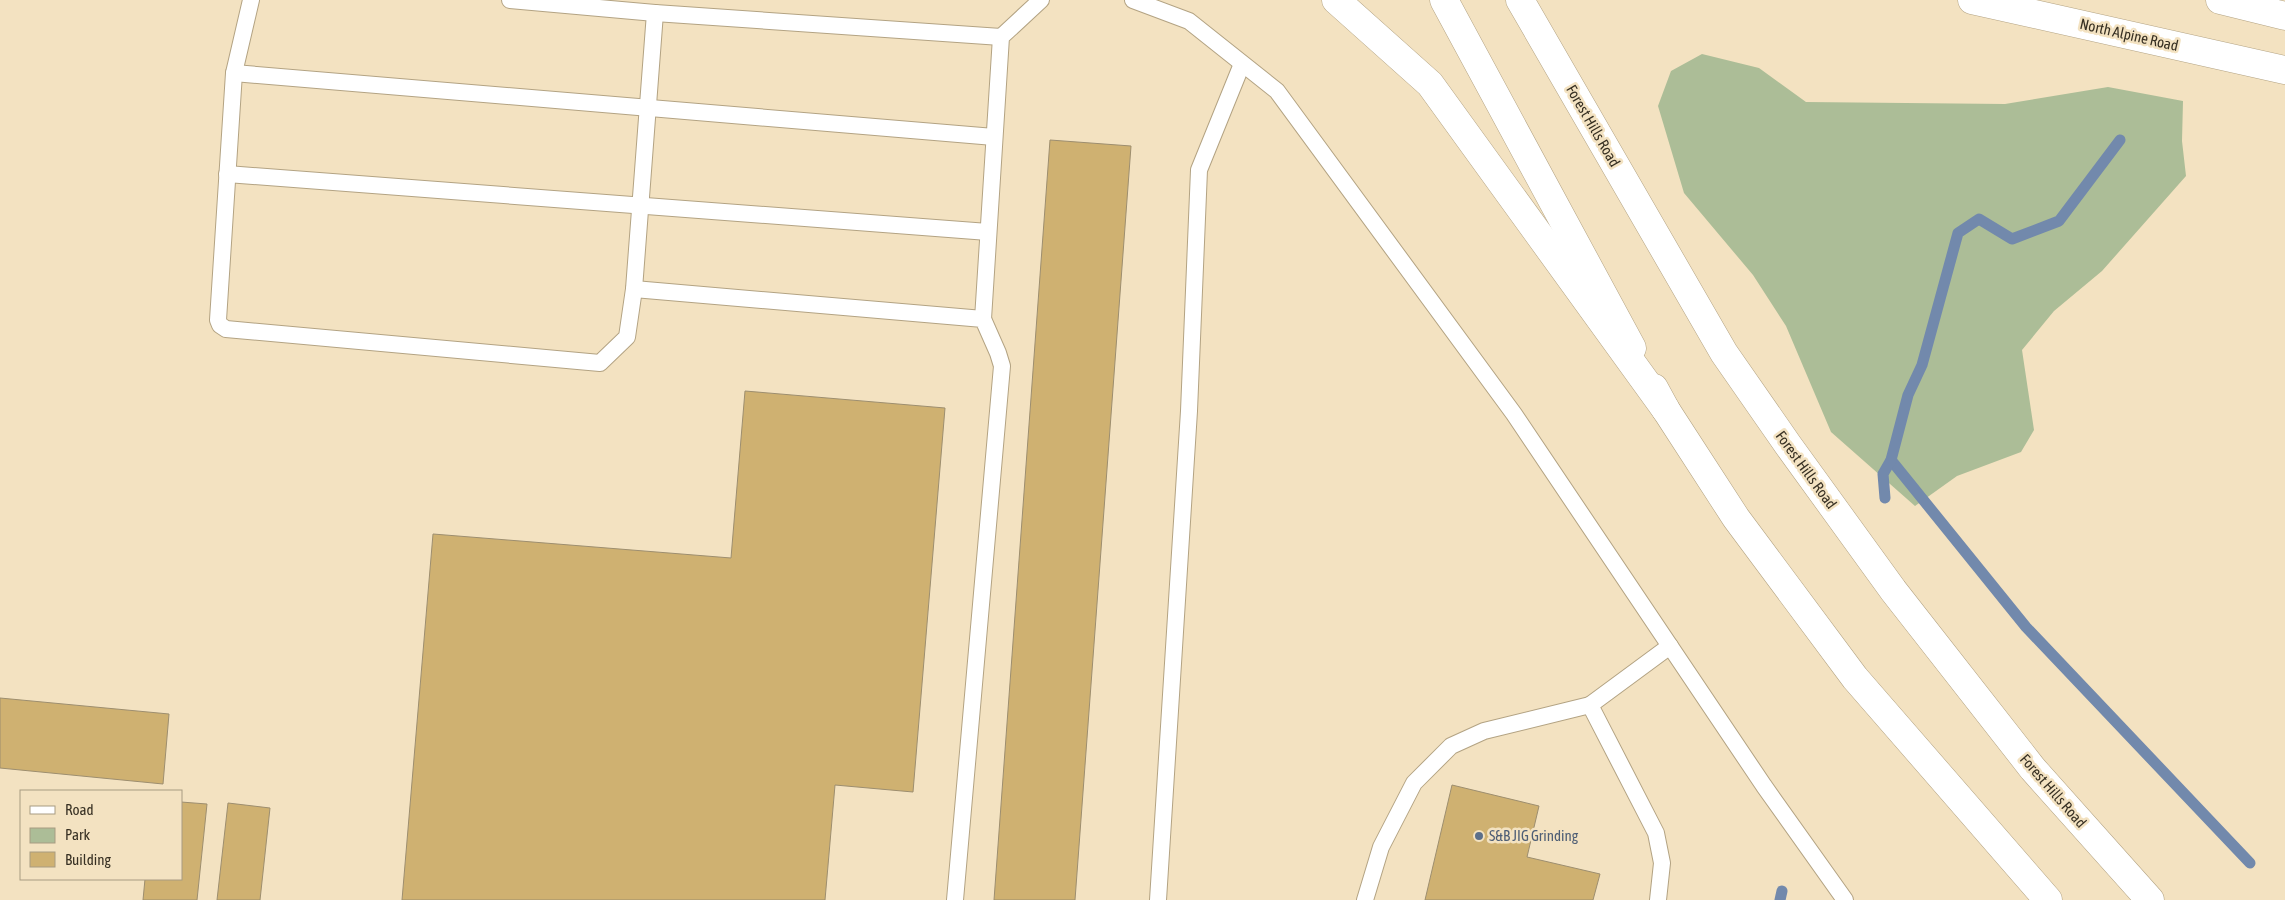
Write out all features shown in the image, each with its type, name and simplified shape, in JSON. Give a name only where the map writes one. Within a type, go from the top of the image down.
[{"type":"street","points":[[1336,0],[1430,84],[1666,410],[1736,518],[1855,678],[2048,900]]},
{"type":"street","points":[[1444,0],[1666,410]]},
{"type":"street","name":"Forest Hills Road","points":[[1520,0],[1724,353],[1788,445],[1893,590],[2032,769],[2150,900]]},
{"type":"street","name":"North Alpine Road","points":[[1972,0],[2285,70]]},
{"type":"street","points":[[2220,0],[2285,16]]},
{"type":"lane","points":[[251,0],[234,73],[218,320],[220,325],[226,329],[600,363],[627,336],[634,289],[655,13]]},
{"type":"lane","points":[[510,0],[655,13],[1001,37]]},
{"type":"lane","points":[[955,900],[1002,366],[983,319],[1001,37],[1042,0]]},
{"type":"lane","points":[[1133,0],[1189,21],[1276,91],[1514,414],[1764,786],[1845,900]]},
{"type":"lane","points":[[1158,900],[1189,412],[1199,170],[1242,64]]},
{"type":"lane","points":[[234,73],[994,138]]},
{"type":"lane","points":[[227,174],[988,232]]},
{"type":"lane","points":[[634,289],[983,319]]},
{"type":"lane","points":[[1366,900],[1381,847],[1414,783],[1451,746],[1484,731],[1590,705],[1670,646]]},
{"type":"lane","points":[[1590,705],[1656,833],[1662,863],[1658,900]]},
{"type":"green space","points":[[1702,54],[1759,68],[1806,102],[2005,104],[2108,87],[2183,101],[2182,141],[2186,176],[2102,271],[2054,311],[2022,350],[2034,430],[2021,452],[1957,476],[1915,506],[1831,432],[1786,326],[1753,275],[1684,193],[1658,106],[1671,71]]},
{"type":"building","points":[[1050,140],[1131,146],[1075,900],[994,900]]},
{"type":"building","points":[[745,391],[945,408],[913,792],[835,785],[825,900],[402,900],[433,534],[731,558]]},
{"type":"building","points":[[0,698],[169,714],[163,784],[0,768]]},
{"type":"building","points":[[1452,785],[1539,806],[1527,857],[1600,874],[1593,900],[1425,900]]},
{"type":"building","points":[[182,802],[207,804],[197,900],[143,900],[145,880],[182,880]]},
{"type":"building","points":[[228,803],[270,808],[260,900],[217,900]]},
{"type":"waterway","points":[[1885,498],[1883,474],[1891,460],[1908,395],[1922,365],[1958,233],[1979,219],[2012,239],[2059,221],[2120,140]]},
{"type":"waterway","points":[[1891,460],[2026,627],[2250,863]]},
{"type":"waterway","points":[[1780,900],[1782,891]]},
{"type":"place","name":"S&B JIG Grinding","points":[[1479,836]]}]
